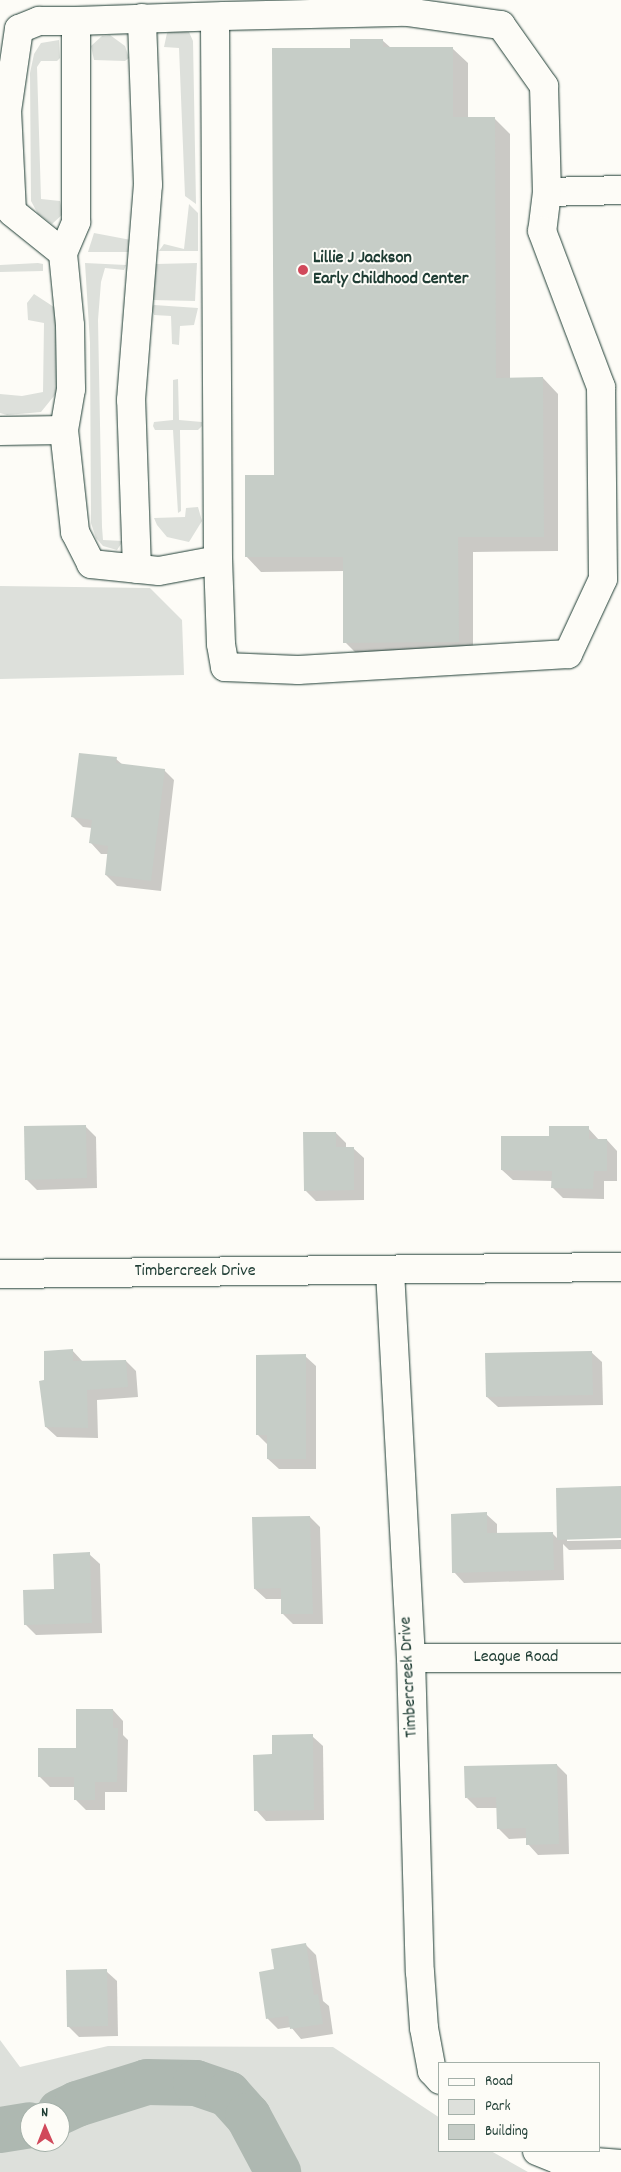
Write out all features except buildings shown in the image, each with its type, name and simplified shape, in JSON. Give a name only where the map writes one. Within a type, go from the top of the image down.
[{"type":"street","points":[[63,253],[12,212],[7,111],[19,29],[39,21],[407,12],[502,25],[544,86],[547,192],[542,231],[601,387],[603,579],[568,654],[298,670],[225,667],[221,644],[218,560],[215,17]]},
{"type":"street","points":[[137,569],[131,400],[148,185],[142,18]]},
{"type":"street","points":[[76,21],[76,222],[63,253],[70,325],[71,389],[64,430],[74,532],[91,564],[159,571],[218,560]]},
{"type":"street","points":[[547,192],[621,190]]},
{"type":"street","points":[[0,431],[64,430]]},
{"type":"street","name":"Timbercreek Drive","points":[[0,1274],[621,1267]]},
{"type":"street","name":"Timbercreek Drive","points":[[390,1271],[411,1658],[420,1972],[424,2028],[432,2071],[438,2078]]},
{"type":"street","name":"League Road","points":[[411,1658],[621,1658]]},
{"type":"street","points":[[540,2152],[557,2159],[621,2164]]},
{"type":"green space","points":[[177,28],[189,32],[193,41],[196,204],[185,196],[179,48],[164,47],[167,33]]},
{"type":"green space","points":[[110,35],[125,46],[129,58],[125,61],[94,60],[91,46],[102,36]]},
{"type":"green space","points":[[59,40],[60,58],[57,61],[41,61],[37,67],[41,199],[60,201],[63,214],[52,224],[38,214],[31,201],[30,73],[34,54],[41,43]]},
{"type":"green space","points":[[189,204],[198,213],[198,251],[159,251],[164,244],[184,249]]},
{"type":"green space","points":[[94,233],[131,240],[129,252],[88,252]]},
{"type":"green space","points":[[85,263],[126,265],[124,270],[105,268],[101,282],[98,320],[103,540],[123,541],[117,550],[103,546],[96,538],[91,523],[90,343]]},
{"type":"green space","points":[[197,263],[195,301],[152,300],[156,264]]},
{"type":"green space","points":[[43,264],[43,271],[0,272],[0,265]]},
{"type":"green space","points":[[34,294],[57,309],[58,391],[41,412],[7,415],[0,413],[0,394],[22,396],[43,392],[44,323],[28,320],[27,303]]},
{"type":"green space","points":[[154,305],[198,308],[194,325],[180,326],[179,345],[172,344],[171,316],[154,315],[151,308]]},
{"type":"green space","points":[[178,379],[179,420],[202,422],[202,426],[198,430],[180,430],[181,511],[178,513],[173,430],[155,430],[153,426],[154,422],[173,420],[173,380]]},
{"type":"green space","points":[[198,507],[202,521],[189,542],[167,537],[154,518],[185,517],[186,508]]},
{"type":"green space","points":[[0,586],[150,588],[182,620],[184,675],[0,679]]},
{"type":"green space","points":[[0,2040],[20,2067],[108,2046],[333,2047],[438,2117],[438,2152],[493,2152],[528,2172],[0,2172]]},
{"type":"waterway","points":[[70,2107],[147,2082],[196,2083],[228,2094],[248,2116],[278,2172]]},
{"type":"waterway","points":[[0,2130],[20,2127]]},
{"type":"place","name":"Lillie J Jackson Early Childhood Center","points":[[303,270]]}]
